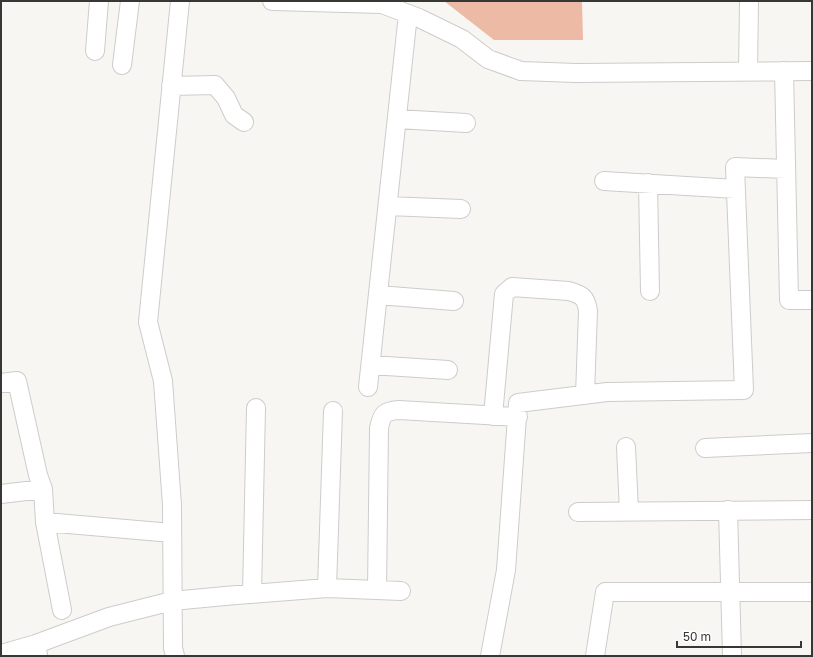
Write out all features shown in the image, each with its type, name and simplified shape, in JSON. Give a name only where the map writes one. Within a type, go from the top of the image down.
[{"type":"street","points":[[95,51],[99,1]]},
{"type":"street","points":[[122,65],[130,1]]},
{"type":"street","points":[[175,656],[173,648],[172,601],[172,505],[163,381],[148,322],[180,1]]},
{"type":"street","points":[[272,1],[382,4],[408,14],[462,39],[488,59],[521,71],[576,73],[812,71]]},
{"type":"street","points":[[748,71],[749,1]]},
{"type":"street","points":[[368,388],[408,14]]},
{"type":"street","points":[[784,71],[789,300],[812,300]]},
{"type":"street","points":[[171,86],[215,85],[226,98],[234,115],[244,122]]},
{"type":"street","points":[[397,119],[466,123]]},
{"type":"street","points":[[490,656],[506,570],[518,403],[607,392],[744,390],[735,167],[786,169]]},
{"type":"street","points":[[604,181],[736,188]]},
{"type":"street","points":[[648,183],[650,291]]},
{"type":"street","points":[[388,206],[461,209]]},
{"type":"street","points":[[493,416],[504,294],[512,287],[569,292],[578,294],[586,302],[588,311],[585,395]]},
{"type":"street","points":[[378,295],[454,301]]},
{"type":"street","points":[[370,365],[448,370]]},
{"type":"street","points":[[1,383],[17,382],[42,489],[45,522],[62,610]]},
{"type":"street","points":[[252,594],[256,408]]},
{"type":"street","points":[[377,590],[379,428],[382,416],[389,410],[399,410],[518,417]]},
{"type":"street","points":[[328,588],[333,411]]},
{"type":"street","points":[[705,448],[812,442]]},
{"type":"street","points":[[626,447],[629,511]]},
{"type":"street","points":[[1,494],[42,489]]},
{"type":"street","points":[[728,510],[732,656]]},
{"type":"street","points":[[578,512],[812,510]]},
{"type":"street","points":[[45,522],[172,533]]},
{"type":"street","points":[[2,652],[37,650],[109,617],[172,601],[328,588],[402,591]]},
{"type":"street","points":[[595,656],[605,592],[812,592]]},
{"type":"shaded area","points":[[444,1],[582,1],[583,40],[494,40]]}]
